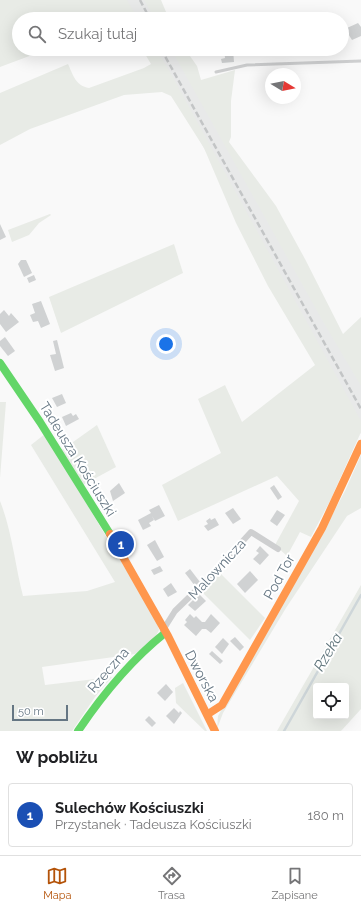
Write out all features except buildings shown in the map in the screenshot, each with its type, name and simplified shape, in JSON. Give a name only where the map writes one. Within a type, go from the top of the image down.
[{"type":"street","name":"Tadeusza Kościuszki","points":[[0,363],[22,393],[119,548],[164,632]]},
{"type":"street","name":"Pod Tor","points":[[208,714],[222,705],[322,528],[361,444]]},
{"type":"street","name":"Malownicza","points":[[164,632],[175,611],[209,578],[251,532],[278,549]]},
{"type":"street","name":"Dworska","points":[[164,632],[208,714],[215,731]]},
{"type":"street","name":"Rzeczna","points":[[78,731],[98,701],[122,672],[142,651],[164,632]]},
{"type":"lane","points":[[216,72],[247,65],[361,61]]},
{"type":"shaded area","points":[[0,0],[127,0],[134,12],[12,12],[12,56],[29,56],[0,67]]},
{"type":"shaded area","points":[[114,0],[151,0],[158,12],[120,12]]},
{"type":"shaded area","points":[[144,0],[161,0],[166,12],[151,12]]},
{"type":"shaded area","points":[[146,56],[160,56],[170,72],[361,421],[361,432],[330,501],[311,537],[300,532],[287,556],[275,545],[299,501],[277,476],[178,521],[162,485],[221,453],[198,399],[225,385],[242,422],[315,365],[268,286],[236,223],[204,148],[171,96],[162,92],[124,95],[30,129],[0,145],[0,93],[68,64],[73,76],[78,82],[89,88],[144,68],[151,64]]},
{"type":"shaded area","points":[[147,56],[180,56],[361,377],[361,434],[204,148],[166,82]]},
{"type":"shaded area","points":[[175,56],[190,56],[197,66],[201,80],[235,70],[231,101],[231,137],[229,142],[276,206],[343,334],[361,317],[361,386],[321,318]]},
{"type":"shaded area","points":[[50,214],[51,215],[39,223],[29,235],[12,242],[8,230]]},
{"type":"shaded area","points":[[174,244],[183,273],[61,333],[49,297]]},
{"type":"shaded area","points":[[0,402],[6,402],[0,478]]},
{"type":"shaded area","points":[[97,425],[116,467],[81,486],[59,452]]},
{"type":"shaded area","points":[[45,434],[157,622],[159,630],[155,638],[135,654],[42,667],[45,685],[112,677],[95,697],[72,731],[0,731],[0,501],[10,536],[23,596],[87,591],[115,582],[31,445]]},
{"type":"shaded area","points":[[361,455],[361,508],[347,516],[286,608],[223,713],[217,729],[218,716],[303,569],[345,491]]},
{"type":"shaded area","points":[[218,571],[265,618],[250,640],[200,590]]},
{"type":"shaded area","points":[[361,585],[361,709],[341,731],[277,731]]},
{"type":"shaded area","points":[[183,683],[207,731],[205,731],[176,703],[175,688]]},
{"type":"waterway","name":"Rzeka","points":[[284,731],[361,595]]},
{"type":"railway","points":[[140,0],[146,12]]},
{"type":"railway","points":[[165,56],[361,409]]},
{"type":"traffic: fast","points":[[0,363],[40,422],[110,534]]},
{"type":"traffic: fast","points":[[78,731],[97,704],[118,679],[140,655],[165,633]]},
{"type":"traffic: slow","points":[[208,714],[222,705],[322,528],[361,444]]},
{"type":"traffic: slow","points":[[110,534],[168,636],[215,731]]},
{"type":"place","name":"Sulechów Kościuszki","points":[[121,544]]}]
